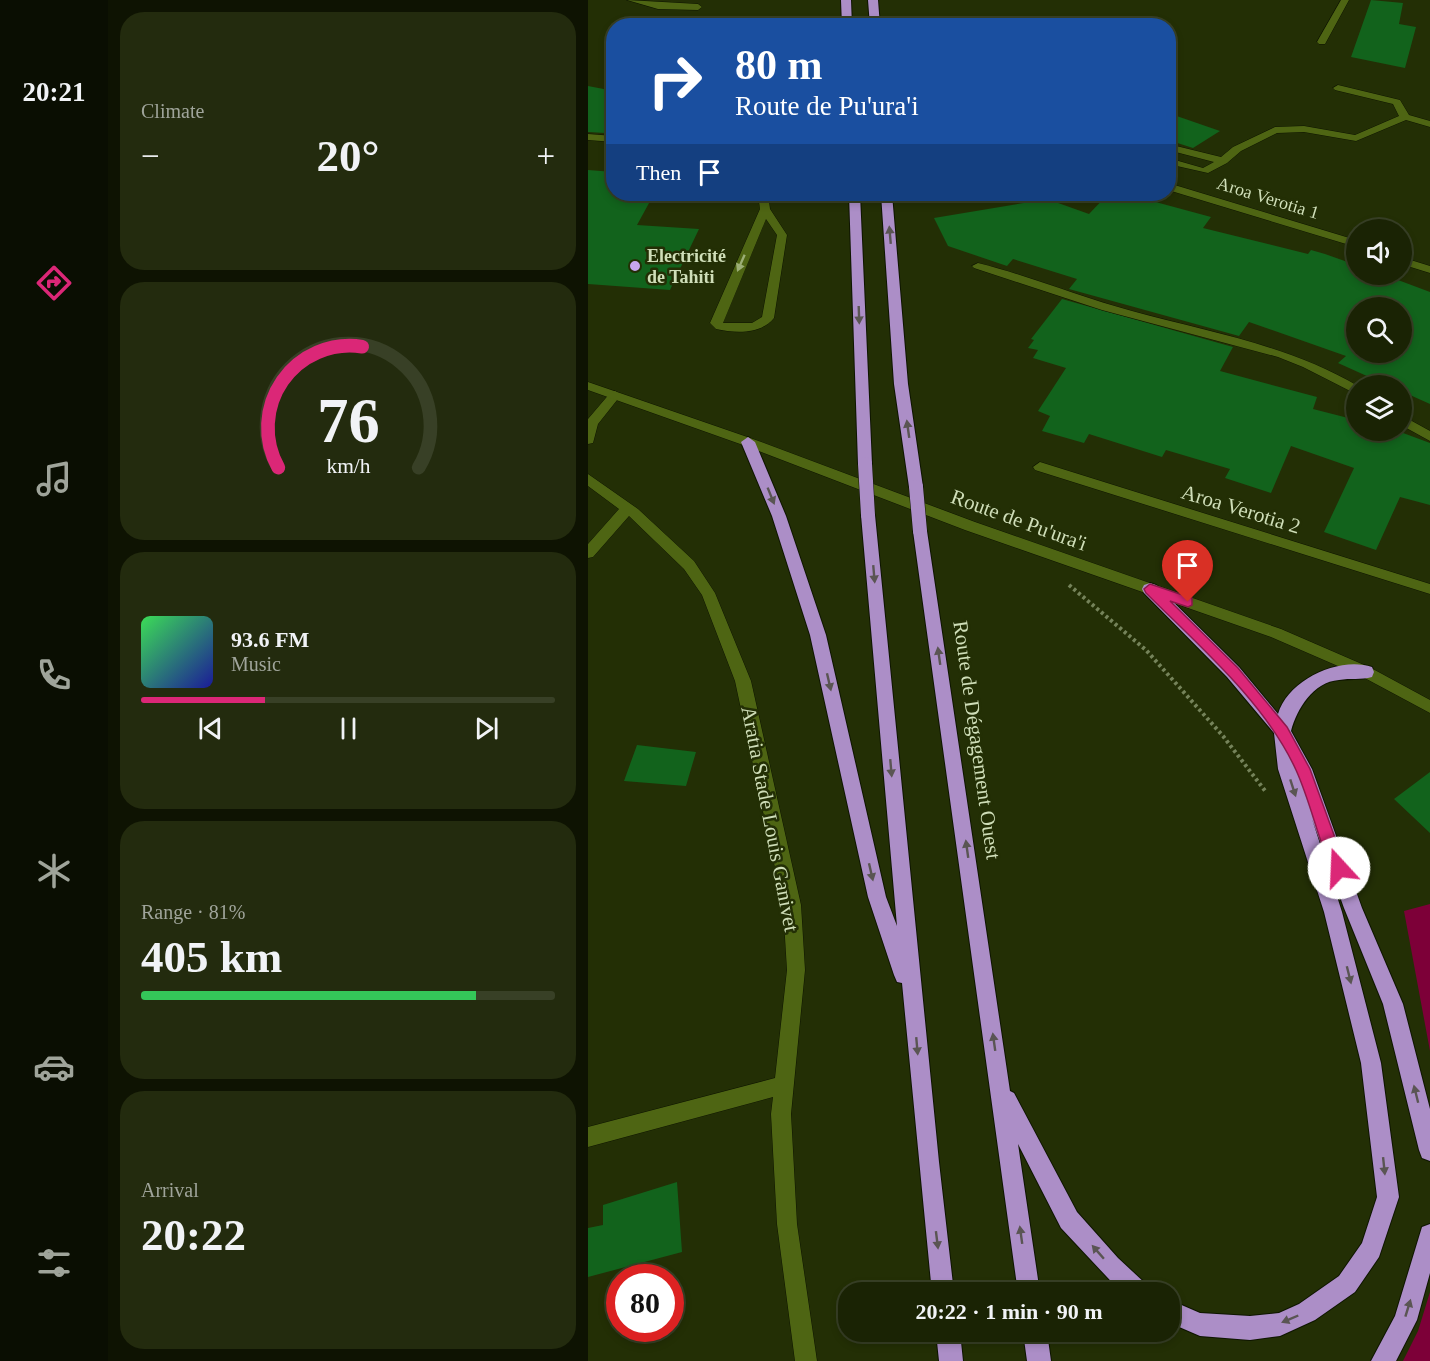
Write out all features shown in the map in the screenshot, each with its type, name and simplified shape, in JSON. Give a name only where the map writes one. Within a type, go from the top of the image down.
[{"type":"highway","points":[[846,0],[847,18]]},
{"type":"highway","points":[[873,0],[874,18]]},
{"type":"highway","points":[[854,201],[868,515],[942,1282]]},
{"type":"highway","name":"Route de Dégagement Ouest","points":[[887,201],[901,384],[920,531],[1027,1282]]},
{"type":"highway","points":[[748,442],[779,516],[819,635],[877,897],[903,972],[915,1020]]},
{"type":"highway","points":[[1150,589],[1233,672],[1282,731],[1303,769],[1353,908],[1393,1004],[1430,1150]]},
{"type":"highway","points":[[1180,1315],[1200,1324],[1250,1328],[1280,1324],[1307,1312],[1347,1284],[1371,1249],[1388,1197],[1371,1063],[1333,912],[1287,769],[1282,731],[1288,709],[1300,694],[1314,684],[1336,673],[1366,672]]},
{"type":"highway","points":[[1001,1090],[1070,1220],[1127,1282]]},
{"type":"highway","points":[[1383,1361],[1405,1320],[1430,1235]]},
{"type":"highway","points":[[949,1342],[951,1361]]},
{"type":"highway","points":[[1036,1342],[1039,1361]]},
{"type":"street","points":[[631,0],[658,6],[698,7]]},
{"type":"street","points":[[1322,42],[1345,0]]},
{"type":"street","points":[[1338,88],[1397,102],[1405,117],[1430,124]]},
{"type":"street","name":"Aroa Verotia 1","points":[[1176,163],[1204,171],[1223,161],[1237,149],[1275,130],[1304,129],[1356,138],[1405,117]]},
{"type":"street","points":[[588,137],[606,139]]},
{"type":"street","points":[[1176,149],[1223,161]]},
{"type":"street","name":"Aroa Verotia 1","points":[[1176,188],[1346,241]]},
{"type":"street","points":[[764,201],[765,209],[782,235],[768,318],[758,326],[720,326],[716,323],[718,317],[765,209]]},
{"type":"street","points":[[1412,264],[1430,270]]},
{"type":"street","points":[[978,266],[1112,310],[1295,359],[1346,383]]},
{"type":"street","name":"Route de Pu'ura'i","points":[[588,386],[748,442],[961,522],[1266,629],[1366,672],[1430,707]]},
{"type":"street","points":[[588,440],[592,423],[615,395]]},
{"type":"street","points":[[1412,425],[1430,437]]},
{"type":"street","name":"Aroa Verotia 2","points":[[1040,467],[1430,589]]},
{"type":"street","name":"Aratia Stade Louis Ganivet","points":[[588,479],[628,508],[689,564],[708,593],[743,681],[765,773],[792,905],[796,970],[781,1113],[787,1224],[806,1361]]},
{"type":"street","points":[[588,553],[628,508]]},
{"type":"street","points":[[588,1137],[783,1085]]},
{"type":"path","points":[[1068,584],[1146,650],[1223,736],[1270,796]]},
{"type":"shaded area","points":[[1430,904],[1430,1051],[1404,911]]},
{"type":"shaded area","points":[[1430,1292],[1430,1361],[1403,1361],[1418,1331]]},
{"type":"building","points":[[1371,0],[1403,3],[1399,24],[1416,27],[1405,68],[1351,57]]},
{"type":"building","points":[[588,86],[606,89],[606,131],[588,132]]},
{"type":"building","points":[[1176,116],[1220,131],[1193,148],[1176,143]]},
{"type":"building","name":"Electricité de Tahiti","points":[[588,170],[606,171],[606,201],[650,201],[637,225],[699,229],[670,290],[588,284]]},
{"type":"building","points":[[1035,201],[1053,201],[1089,214],[1101,201],[1152,201],[1211,217],[1203,228],[1308,254],[1311,250],[1346,261],[1346,285],[1411,285],[1430,292],[1430,404],[1412,396],[1412,375],[1365,375],[1338,363],[1346,356],[1249,322],[1239,336],[1069,289],[1077,279],[1013,259],[1007,266],[948,246],[934,218]]},
{"type":"building","points":[[1062,299],[1233,347],[1220,371],[1317,397],[1313,409],[1346,417],[1346,441],[1412,441],[1412,436],[1430,443],[1430,505],[1400,497],[1376,550],[1324,532],[1354,468],[1291,446],[1271,493],[1225,478],[1230,469],[1166,450],[1162,457],[1089,434],[1084,443],[1042,431],[1050,416],[1038,411],[1066,368],[1033,358],[1038,350],[1028,348],[1034,340],[1031,339]]},
{"type":"building","points":[[637,745],[696,752],[686,786],[624,781]]},
{"type":"building","points":[[1430,772],[1430,833],[1394,799]]},
{"type":"building","points":[[677,1182],[682,1252],[637,1264],[606,1264],[606,1272],[588,1277],[588,1228],[603,1225],[603,1205]]},
{"type":"place","name":"Electricité de Tahiti","points":[[635,266]]},
{"type":"route","points":[[1188,602],[1150,589],[1233,672],[1282,731],[1303,769],[1339,868]]}]
